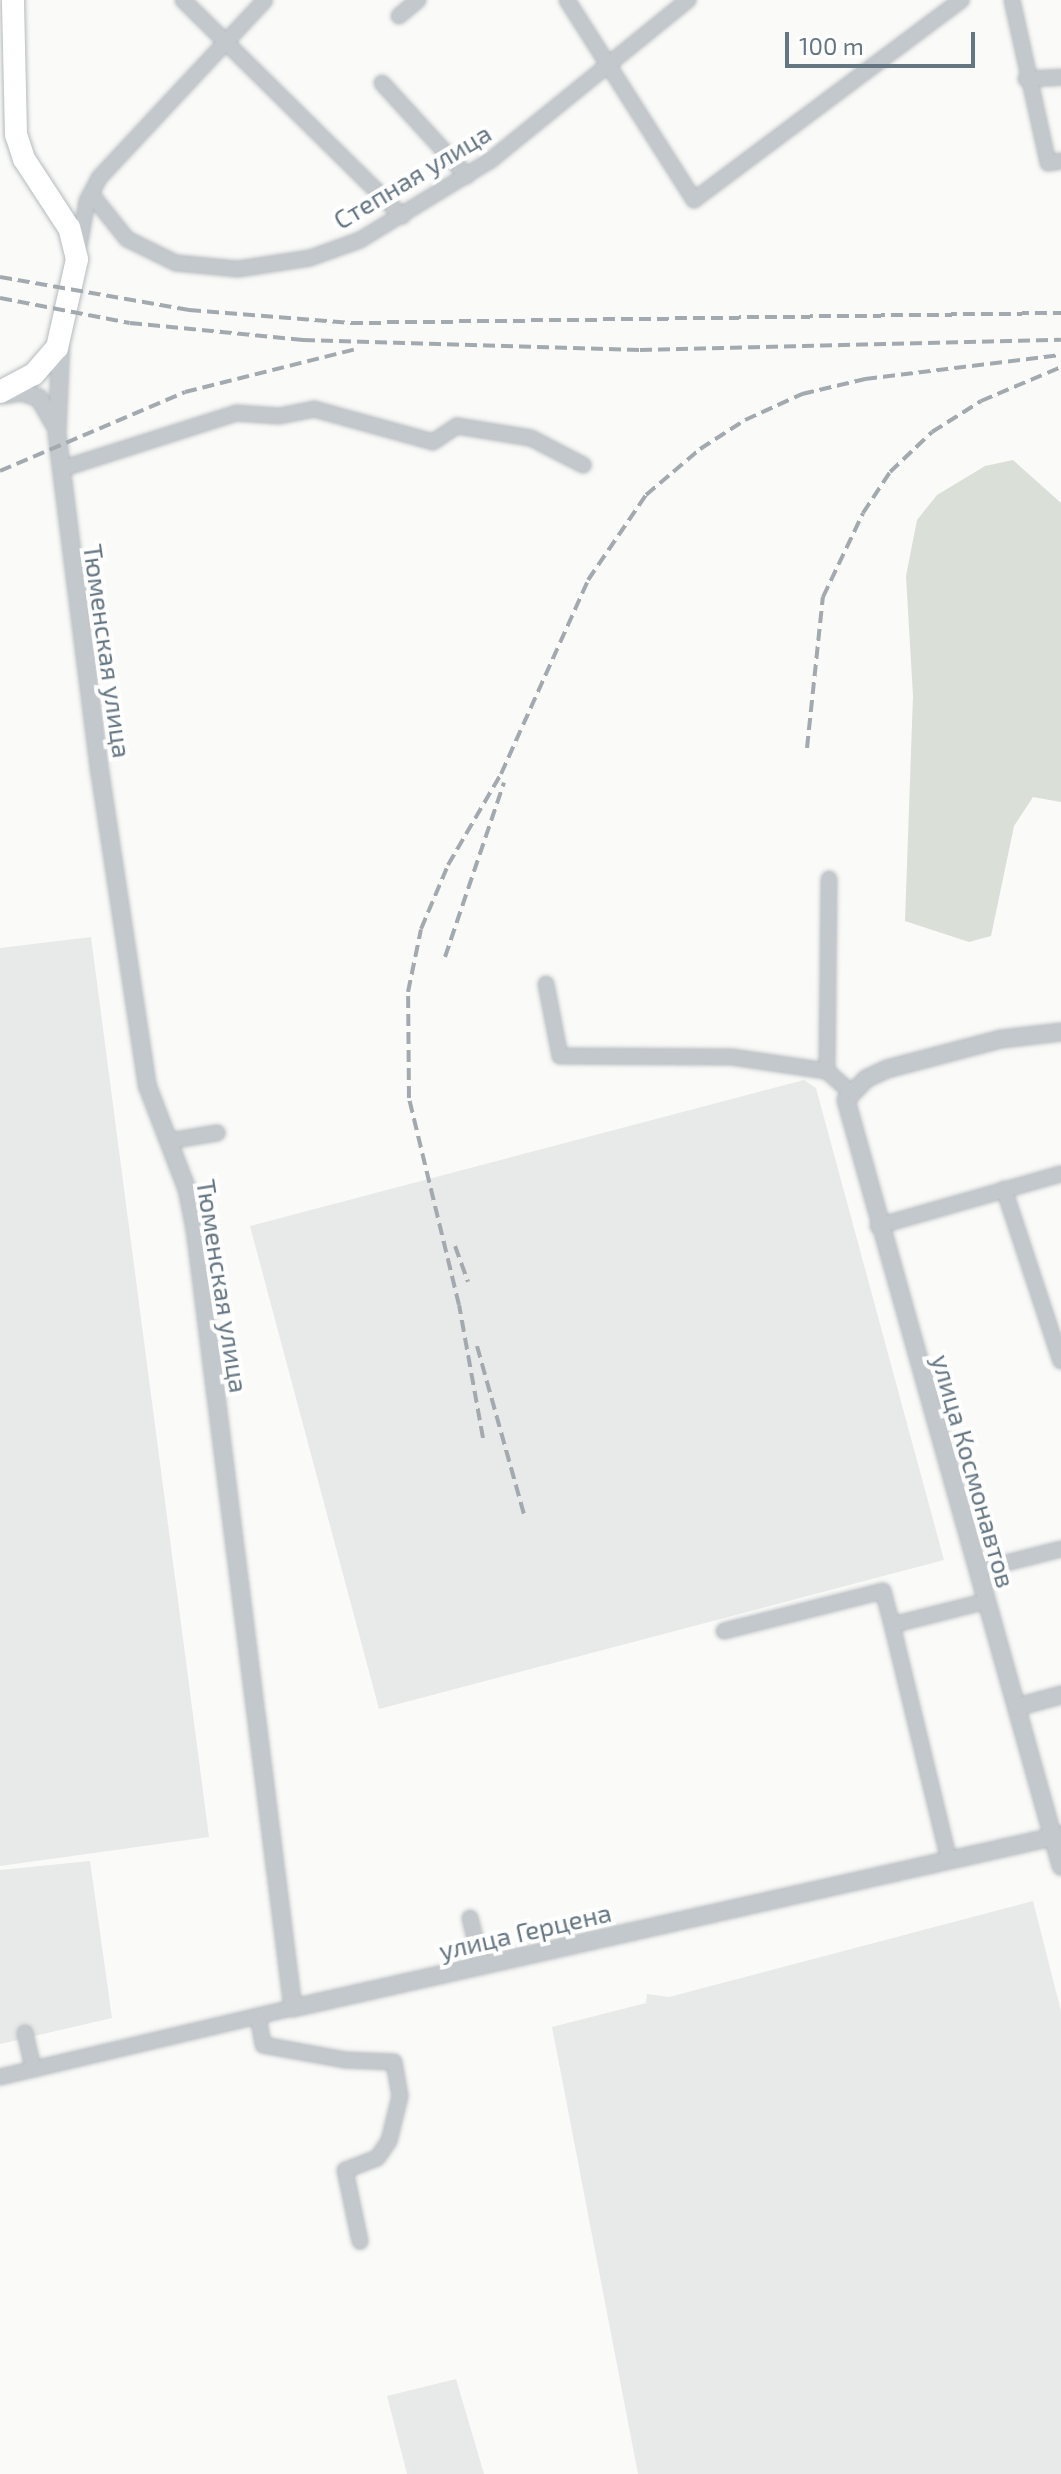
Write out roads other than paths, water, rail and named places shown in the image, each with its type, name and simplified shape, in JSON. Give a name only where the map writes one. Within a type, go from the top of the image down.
[{"type":"main road","points":[[0,394],[43,365],[61,339],[77,259],[69,228],[24,159],[16,135],[13,0]]},
{"type":"street","points":[[183,0],[228,40],[402,216]]},
{"type":"street","points":[[77,259],[91,194],[99,178],[265,0]]},
{"type":"street","points":[[399,16],[418,0]]},
{"type":"street","points":[[567,0],[611,62],[694,200],[961,0]]},
{"type":"street","name":"Степная улица","points":[[91,194],[127,239],[176,263],[238,269],[310,258],[360,240],[467,176],[688,0]]},
{"type":"street","points":[[933,0],[942,14]]},
{"type":"street","points":[[1012,0],[1026,79],[1055,162]]},
{"type":"street","points":[[1026,79],[1061,77]]},
{"type":"street","points":[[382,83],[467,176]]},
{"type":"street","name":"Тюменская улица","points":[[61,339],[57,434],[134,1006],[147,1085],[187,1189],[197,1242],[293,2008]]},
{"type":"street","points":[[0,394],[21,392],[39,398],[57,434]]},
{"type":"street","points":[[61,469],[236,413],[279,416],[314,409],[433,442],[457,426],[531,438],[583,465]]},
{"type":"street","points":[[827,1071],[829,879]]},
{"type":"street","points":[[546,984],[560,1056],[732,1057],[827,1071],[850,1092],[887,1069],[932,1056],[1001,1039],[1061,1032]]},
{"type":"street","name":"улица Космонавтов","points":[[850,1092],[846,1112],[1057,1836],[1061,1866]]},
{"type":"street","points":[[169,1141],[217,1133]]},
{"type":"street","points":[[878,1226],[1061,1174]]},
{"type":"street","points":[[1004,1189],[1061,1361]]},
{"type":"street","points":[[978,1570],[1061,1549]]},
{"type":"street","points":[[724,1631],[883,1591],[949,1860]]},
{"type":"street","points":[[892,1625],[987,1601]]},
{"type":"street","points":[[1017,1707],[1061,1695]]},
{"type":"street","name":"улица Герцена","points":[[0,2077],[1057,1836]]},
{"type":"street","points":[[470,1918],[482,1966]]},
{"type":"street","points":[[258,2016],[263,2045],[345,2060],[394,2062],[400,2096],[389,2141],[377,2158],[345,2170],[360,2241]]},
{"type":"street","points":[[25,2033],[33,2069]]},
{"type":"railway","points":[[0,277],[189,310],[351,323],[1061,313]]},
{"type":"railway","points":[[0,298],[130,323],[303,340],[640,350],[1061,340]]},
{"type":"railway","points":[[0,471],[185,392],[356,349]]},
{"type":"railway","points":[[483,1438],[459,1305],[409,1098],[408,992],[421,929],[448,865],[501,774],[588,580],[646,495],[700,449],[745,420],[802,394],[865,379],[1061,355]]},
{"type":"railway","points":[[807,748],[823,597],[863,513],[890,472],[932,432],[981,401],[1061,367]]},
{"type":"railway","points":[[445,957],[504,783]]},
{"type":"railway","points":[[455,1246],[468,1282]]},
{"type":"railway","points":[[477,1346],[525,1518]]}]
